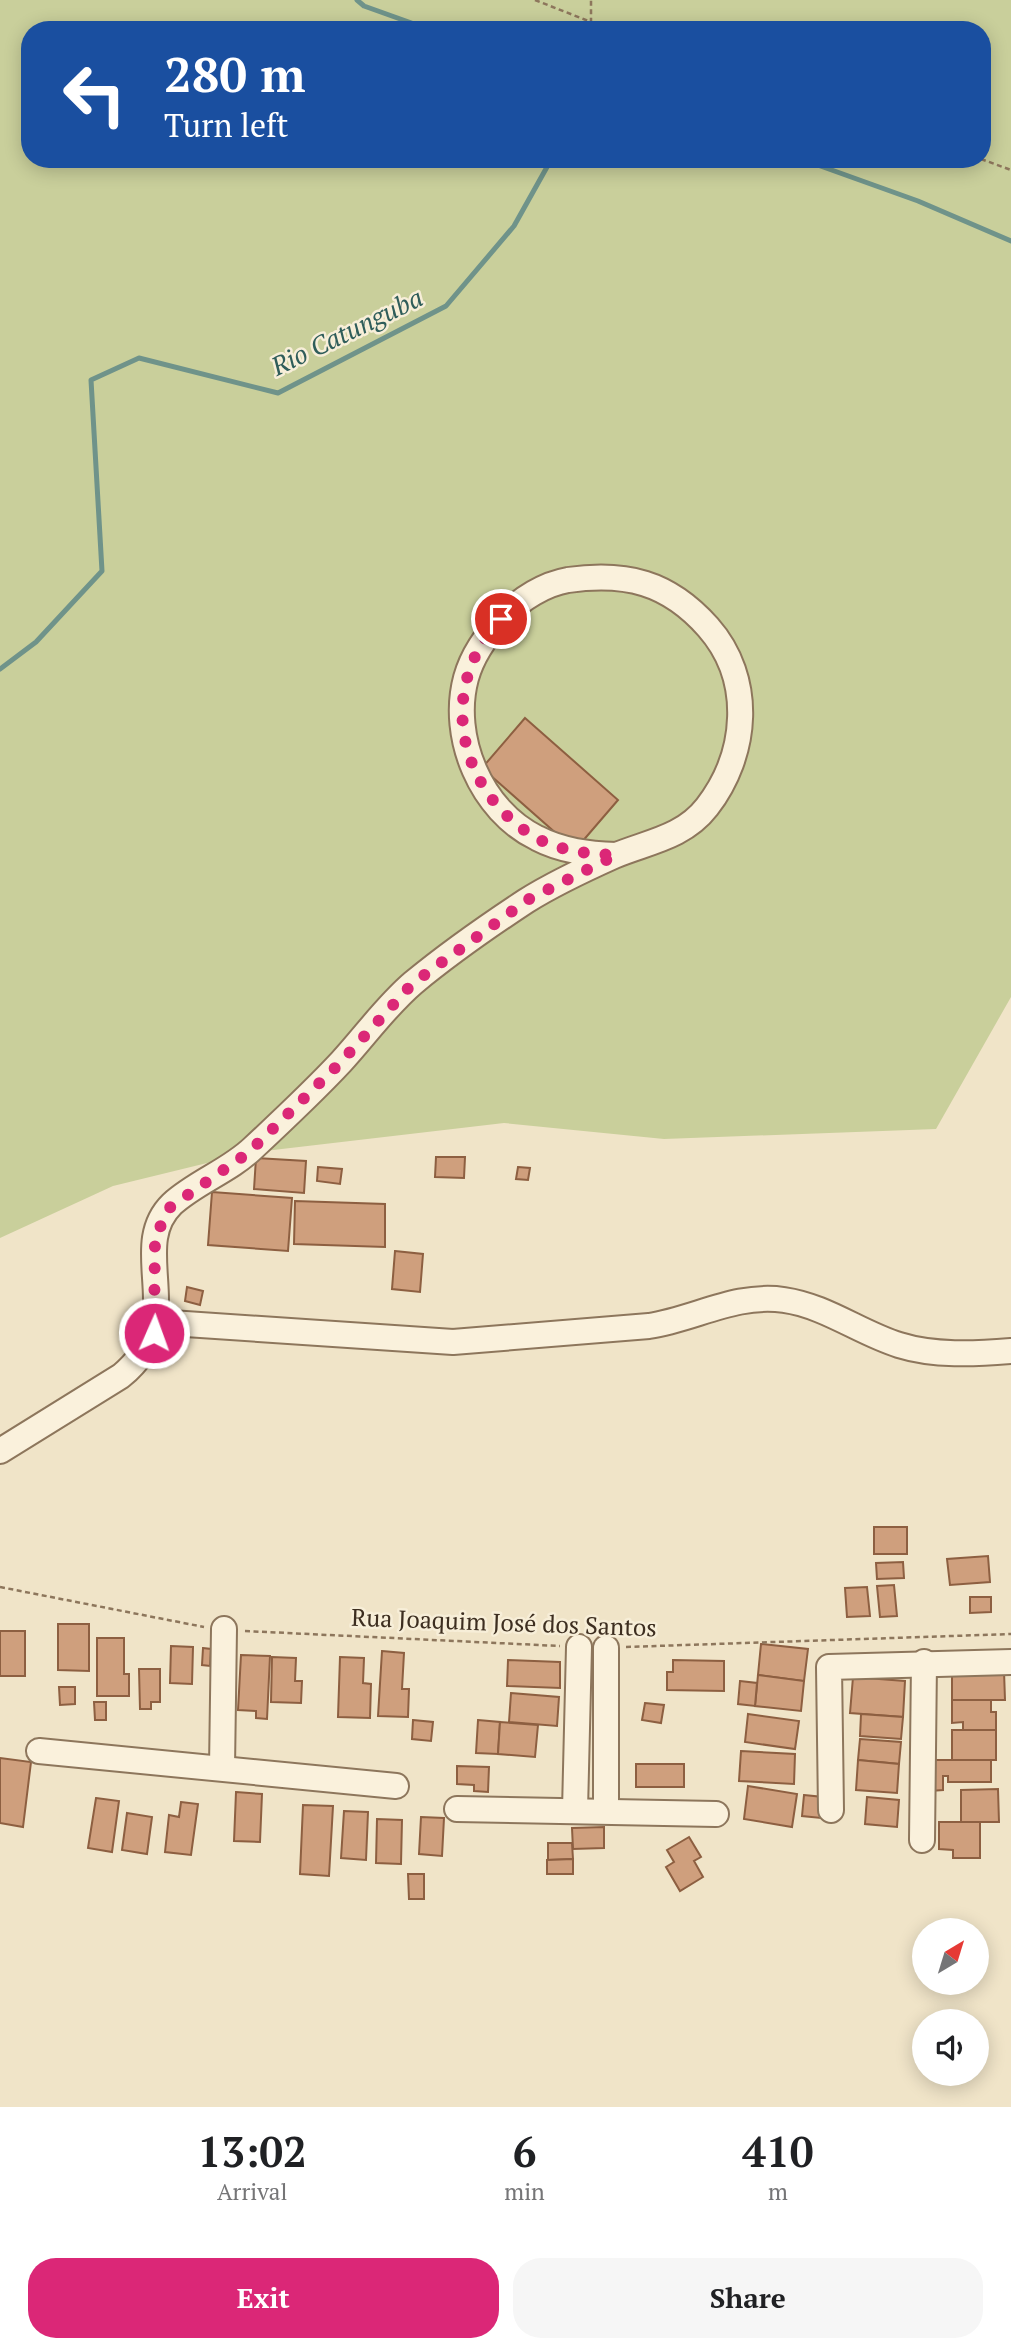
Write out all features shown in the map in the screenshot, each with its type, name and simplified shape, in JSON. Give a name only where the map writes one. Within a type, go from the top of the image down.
[{"type":"street","points":[[0,1451],[130,1369],[147,1350],[156,1321],[155,1238],[169,1208],[248,1153],[340,1063],[412,984],[529,899],[616,855],[668,839],[704,811],[729,774],[741,730],[738,684],[720,641],[690,607],[650,584],[605,575],[559,582],[517,602],[485,636],[466,678],[462,724],[473,770],[498,809],[535,838],[579,853],[616,855]]},
{"type":"street","points":[[156,1321],[453,1342],[649,1326],[676,1322],[706,1309],[757,1298],[786,1300],[822,1310],[900,1345],[937,1352],[1011,1351]]},
{"type":"street","points":[[222,1767],[224,1629]]},
{"type":"street","points":[[575,1810],[579,1647]]},
{"type":"street","points":[[606,1648],[606,1810]]},
{"type":"street","points":[[922,1840],[924,1662]]},
{"type":"street","points":[[831,1810],[829,1667],[924,1662],[1011,1662]]},
{"type":"street","points":[[39,1751],[396,1786]]},
{"type":"street","points":[[457,1809],[716,1814]]},
{"type":"path","points":[[535,0],[588,21]]},
{"type":"path","points":[[591,0],[591,21]]},
{"type":"path","points":[[991,163],[1011,170]]},
{"type":"path","name":"Rua Joaquim José dos Santos","points":[[0,1587],[224,1629],[579,1647]]},
{"type":"path","name":"Rua Joaquim José dos Santos","points":[[606,1648],[1011,1634]]},
{"type":"green space","points":[[0,0],[1011,0],[1011,997],[936,1129],[664,1139],[504,1123],[248,1153],[113,1186],[0,1238]]},
{"type":"building","points":[[525,718],[618,800],[575,850],[482,768]]},
{"type":"building","points":[[436,1157],[465,1157],[464,1178],[435,1177]]},
{"type":"building","points":[[256,1158],[306,1161],[304,1193],[254,1189]]},
{"type":"building","points":[[318,1167],[342,1169],[340,1184],[317,1181]]},
{"type":"building","points":[[518,1167],[530,1168],[528,1180],[516,1179]]},
{"type":"building","points":[[212,1192],[292,1198],[288,1251],[208,1245]]},
{"type":"building","points":[[295,1201],[385,1204],[385,1247],[294,1244]]},
{"type":"building","points":[[395,1251],[423,1254],[420,1292],[392,1289]]},
{"type":"building","points":[[187,1287],[203,1291],[200,1305],[185,1301]]},
{"type":"building","points":[[874,1527],[907,1527],[907,1554],[874,1554]]},
{"type":"building","points":[[988,1556],[990,1582],[950,1585],[947,1559]]},
{"type":"building","points":[[903,1562],[904,1578],[877,1579],[876,1563]]},
{"type":"building","points":[[894,1585],[897,1616],[880,1617],[877,1586]]},
{"type":"building","points":[[867,1587],[870,1616],[847,1617],[845,1588]]},
{"type":"building","points":[[970,1597],[991,1597],[991,1612],[970,1613]]},
{"type":"building","points":[[58,1624],[89,1624],[89,1671],[58,1670]]},
{"type":"building","points":[[0,1631],[25,1631],[25,1676],[0,1676]]},
{"type":"building","points":[[97,1638],[124,1638],[124,1674],[129,1674],[129,1696],[97,1696]]},
{"type":"building","points":[[761,1644],[808,1649],[804,1681],[758,1675]]},
{"type":"building","points":[[171,1646],[193,1647],[192,1684],[170,1683]]},
{"type":"building","points":[[203,1648],[211,1649],[210,1666],[202,1665]]},
{"type":"building","points":[[382,1651],[404,1653],[402,1689],[409,1689],[408,1717],[378,1716]]},
{"type":"building","points":[[241,1655],[270,1656],[267,1719],[256,1718],[256,1711],[238,1710]]},
{"type":"building","points":[[272,1657],[296,1658],[295,1681],[302,1681],[301,1703],[271,1702]]},
{"type":"building","points":[[340,1657],[364,1658],[363,1683],[371,1684],[370,1718],[338,1717]]},
{"type":"building","points":[[508,1660],[560,1662],[560,1688],[507,1686]]},
{"type":"building","points":[[673,1660],[724,1661],[724,1691],[667,1690],[667,1672],[673,1672]]},
{"type":"building","points":[[139,1669],[160,1669],[160,1702],[151,1702],[151,1709],[140,1709]]},
{"type":"building","points":[[952,1671],[1004,1671],[1005,1700],[952,1700]]},
{"type":"building","points":[[758,1675],[804,1681],[801,1711],[755,1706]]},
{"type":"building","points":[[853,1677],[905,1681],[903,1717],[850,1713]]},
{"type":"building","points":[[740,1681],[757,1683],[755,1706],[738,1704]]},
{"type":"building","points":[[59,1687],[75,1687],[75,1704],[60,1705]]},
{"type":"building","points":[[511,1693],[559,1697],[557,1726],[509,1722]]},
{"type":"building","points":[[952,1700],[991,1700],[991,1712],[996,1712],[996,1730],[963,1730],[963,1722],[952,1723]]},
{"type":"building","points":[[94,1702],[106,1702],[106,1720],[95,1720]]},
{"type":"building","points":[[645,1703],[664,1705],[661,1723],[642,1720]]},
{"type":"building","points":[[748,1714],[799,1721],[795,1749],[745,1742]]},
{"type":"building","points":[[861,1714],[903,1717],[901,1739],[860,1736]]},
{"type":"building","points":[[413,1720],[433,1722],[431,1741],[412,1739]]},
{"type":"building","points":[[478,1720],[500,1722],[498,1754],[476,1753]]},
{"type":"building","points":[[500,1722],[538,1725],[535,1757],[498,1754]]},
{"type":"building","points":[[952,1730],[996,1730],[996,1760],[952,1760]]},
{"type":"building","points":[[860,1739],[901,1742],[899,1764],[858,1760]]},
{"type":"building","points":[[741,1751],[795,1754],[794,1784],[739,1781]]},
{"type":"building","points":[[0,1758],[31,1762],[23,1827],[0,1823]]},
{"type":"building","points":[[858,1760],[899,1764],[897,1793],[856,1790]]},
{"type":"building","points":[[929,1760],[991,1760],[991,1782],[948,1782],[948,1776],[943,1776],[943,1790],[930,1791]]},
{"type":"building","points":[[636,1764],[684,1764],[684,1787],[636,1787]]},
{"type":"building","points":[[457,1766],[489,1767],[488,1792],[474,1791],[474,1785],[457,1784]]},
{"type":"building","points":[[748,1786],[797,1794],[792,1827],[744,1819]]},
{"type":"building","points":[[998,1789],[999,1822],[961,1822],[961,1790]]},
{"type":"building","points":[[236,1792],[262,1794],[260,1842],[234,1841]]},
{"type":"building","points":[[804,1795],[823,1797],[821,1818],[802,1816]]},
{"type":"building","points":[[867,1797],[899,1800],[897,1827],[865,1824]]},
{"type":"building","points":[[96,1798],[119,1801],[112,1852],[88,1848]]},
{"type":"building","points":[[181,1802],[198,1804],[191,1855],[165,1852],[169,1815],[179,1817]]},
{"type":"building","points":[[303,1805],[333,1806],[329,1876],[300,1874]]},
{"type":"building","points":[[344,1811],[368,1812],[366,1860],[341,1858]]},
{"type":"building","points":[[127,1813],[152,1817],[147,1854],[122,1850]]},
{"type":"building","points":[[421,1817],[444,1818],[442,1856],[419,1854]]},
{"type":"building","points":[[377,1819],[402,1820],[401,1864],[376,1863]]},
{"type":"building","points":[[939,1822],[980,1822],[980,1858],[953,1858],[953,1850],[939,1849]]},
{"type":"building","points":[[604,1827],[604,1848],[573,1849],[572,1828]]},
{"type":"building","points":[[689,1837],[701,1857],[694,1861],[703,1877],[680,1891],[666,1867],[674,1862],[667,1850]]},
{"type":"building","points":[[548,1843],[572,1843],[573,1859],[548,1860]]},
{"type":"building","points":[[573,1859],[573,1874],[547,1874],[547,1860]]},
{"type":"building","points":[[408,1874],[424,1874],[424,1899],[409,1899]]},
{"type":"waterway","points":[[357,0],[364,6],[406,21]]},
{"type":"waterway","name":"Rio Catunguba","points":[[0,669],[36,642],[102,571],[91,380],[139,358],[278,393],[446,306],[514,226],[546,168]]},
{"type":"waterway","name":"Rio Catunguba","points":[[826,168],[918,201],[1011,241]]},
{"type":"route","points":[[154,1333],[155,1238],[169,1208],[178,1199],[248,1153],[340,1063],[389,1006],[412,984],[529,899],[616,855],[579,853],[535,838],[498,809],[473,770],[462,724],[466,678],[485,636],[501,619]]}]
